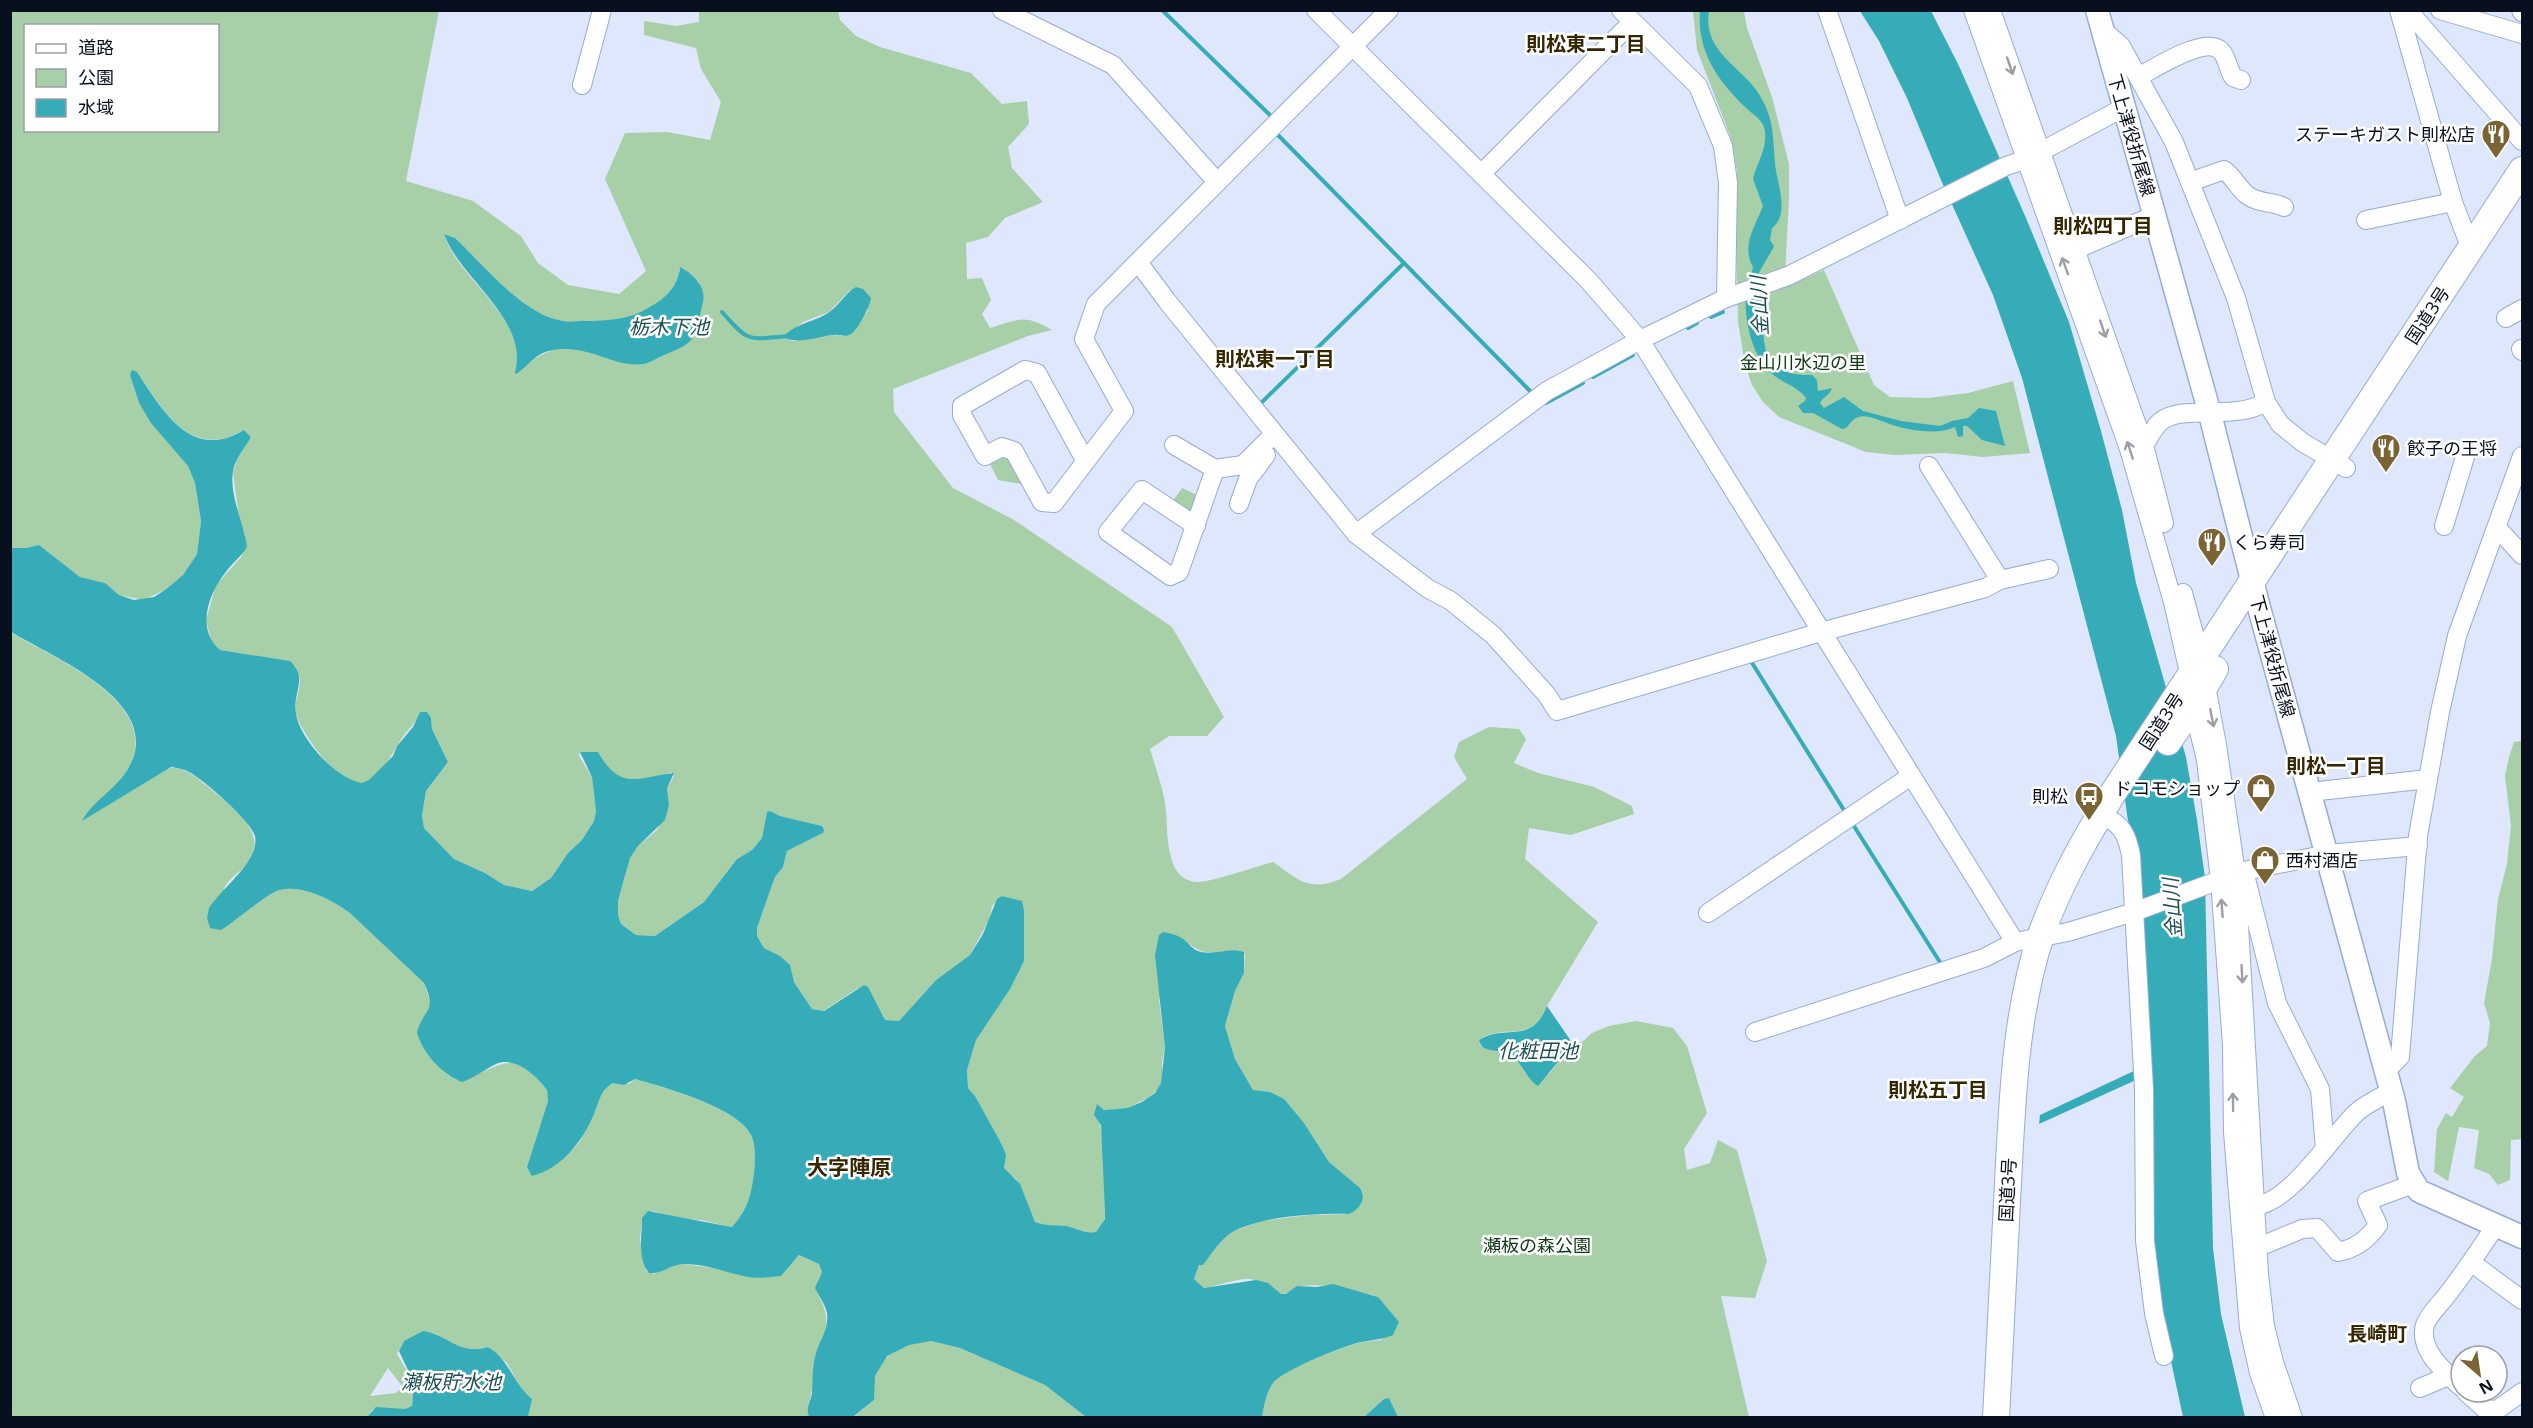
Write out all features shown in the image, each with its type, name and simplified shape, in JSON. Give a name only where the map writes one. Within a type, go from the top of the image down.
[{"type":"highway","name":"国道3号","points":[[2199,673],[2258,604],[2338,465],[2471,249],[2523,170]]},
{"type":"highway","name":"国道3号","points":[[1996,1418],[2015,1060],[2025,997],[2048,936],[2115,811],[2182,711],[2199,673],[2253,579],[2338,465],[2523,200]]},
{"type":"highway","name":"国道3号","points":[[2012,1418],[2027,1086],[2048,936]]},
{"type":"main road","name":"下上津役折尾線","points":[[2101,21],[2123,108],[2210,414],[2258,604],[2389,1081],[2408,1173],[2413,1184]]},
{"type":"main road","points":[[2413,1184],[2419,1191],[2523,1237]]},
{"type":"street","points":[[582,84],[602,10]]},
{"type":"street","points":[[1002,10],[1037,17],[1113,64],[1216,182]]},
{"type":"street","points":[[1316,10],[1589,281],[1640,340],[2014,942]]},
{"type":"street","points":[[1085,460],[1037,373],[1025,370],[962,406],[962,416],[985,456],[1002,447],[1014,451],[1042,502],[1054,503],[1124,411],[1084,339],[1096,304],[1216,182],[1358,52],[1389,10]]},
{"type":"street","points":[[1827,10],[1900,220]]},
{"type":"street","points":[[1973,10],[2032,155],[2075,250],[2144,445],[2199,673],[2234,875],[2260,1206],[2277,1337],[2300,1418]]},
{"type":"street","points":[[1990,10],[2032,155],[2129,449],[2173,602],[2199,673]]},
{"type":"street","points":[[2399,10],[2453,202],[2471,249]]},
{"type":"street","points":[[2411,10],[2412,15],[2523,141]]},
{"type":"street","points":[[2440,10],[2523,34]]},
{"type":"street","points":[[1481,174],[1626,16],[1698,86],[1724,146],[1728,183],[1726,298]]},
{"type":"street","points":[[2101,21],[2121,46],[2140,76],[2174,142],[2236,298],[2266,402],[2280,424],[2338,465]]},
{"type":"street","points":[[2140,76],[2186,51],[2213,47],[2221,51],[2232,76],[2241,80]]},
{"type":"street","points":[[1356,534],[1547,391],[1640,340],[1726,298],[1782,277],[1946,198],[2123,108]]},
{"type":"street","points":[[2190,182],[2224,170],[2246,195],[2261,202],[2284,207]]},
{"type":"street","points":[[2366,220],[2453,202]]},
{"type":"street","points":[[2075,250],[2155,215]]},
{"type":"street","points":[[1138,262],[1356,534],[1427,588],[1450,601],[1493,635],[1547,695],[1557,711],[1746,654],[1817,625],[1985,588],[2000,580],[2049,569]]},
{"type":"street","points":[[2506,318],[2523,309]]},
{"type":"street","points":[[2144,445],[2160,422],[2174,415],[2241,412],[2255,409],[2266,402]]},
{"type":"street","points":[[1174,445],[1215,469],[1243,465],[1278,439]]},
{"type":"street","points":[[1239,504],[1248,479],[1278,439]]},
{"type":"street","points":[[2260,1206],[2279,1197],[2357,1112],[2389,1081],[2400,1057],[2418,846],[2428,779],[2457,636],[2523,456]]},
{"type":"street","points":[[2444,526],[2465,457]]},
{"type":"street","points":[[1929,466],[2000,580]]},
{"type":"street","points":[[1196,526],[1142,490],[1108,532],[1170,576],[1179,572],[1196,526],[1215,469]]},
{"type":"street","points":[[2501,532],[2523,555]]},
{"type":"street","points":[[2182,711],[2206,760],[2234,875],[2277,1003],[2320,1089],[2325,1149]]},
{"type":"street","points":[[1708,912],[1911,776]]},
{"type":"street","points":[[2310,792],[2428,779]]},
{"type":"street","points":[[2115,811],[2131,855],[2144,1089],[2145,1241],[2154,1313],[2164,1356]]},
{"type":"street","points":[[1755,1032],[1984,958],[2014,942],[2048,936],[2134,912],[2234,875],[2328,854],[2418,846]]},
{"type":"street","points":[[2234,875],[2233,1131],[2228,1219],[2234,1299],[2248,1368],[2263,1418]]},
{"type":"street","points":[[2233,1131],[2257,1327],[2259,1373],[2275,1418]]},
{"type":"street","points":[[2266,1244],[2302,1229],[2317,1228],[2338,1252],[2347,1250],[2369,1237],[2378,1225],[2367,1201],[2413,1184]]},
{"type":"street","points":[[2260,1206],[2257,1327],[2274,1362],[2293,1418]]},
{"type":"street","points":[[2449,1374],[2429,1350],[2426,1343],[2425,1324],[2472,1263],[2496,1225]]},
{"type":"street","points":[[2472,1263],[2523,1300]]},
{"type":"street","points":[[2420,1388],[2449,1382]]},
{"type":"street","points":[[2509,1402],[2523,1392]]},
{"type":"street","points":[[2479,1404],[2485,1409],[2497,1410],[2506,1404]]},
{"type":"green space","name":"瀬板の森公園","points":[[11,11],[439,11],[406,181],[473,201],[521,236],[538,263],[568,285],[619,294],[646,271],[605,179],[625,133],[667,132],[710,140],[721,102],[701,69],[696,48],[644,35],[644,21],[676,26],[699,22],[699,11],[838,11],[840,20],[856,36],[880,47],[971,73],[1002,104],[1027,101],[1029,124],[1008,147],[1012,168],[1043,202],[1005,218],[988,237],[966,243],[967,279],[982,278],[991,300],[982,314],[990,328],[1008,322],[1028,320],[1052,330],[1028,336],[893,389],[894,412],[953,488],[1014,520],[1172,627],[1224,717],[1207,736],[1169,736],[1150,749],[1164,796],[1169,850],[1178,872],[1186,879],[1203,882],[1273,862],[1297,879],[1312,884],[1330,883],[1341,879],[1467,779],[1454,757],[1459,742],[1489,727],[1519,729],[1526,739],[1514,763],[1538,773],[1594,787],[1632,806],[1634,814],[1571,835],[1529,828],[1525,859],[1598,922],[1541,1018],[1533,1026],[1525,1030],[1489,1035],[1479,1040],[1480,1045],[1512,1057],[1523,1067],[1534,1083],[1549,1074],[1573,1044],[1582,1042],[1592,1033],[1609,1026],[1636,1021],[1673,1028],[1687,1046],[1707,1113],[1684,1149],[1687,1170],[1710,1163],[1718,1140],[1737,1150],[1767,1261],[1755,1298],[1721,1296],[1749,1417],[1398,1417],[1389,1398],[1384,1399],[1364,1417],[1262,1417],[1269,1391],[1273,1382],[1279,1377],[1340,1349],[1362,1342],[1382,1340],[1378,1297],[1373,1295],[1318,1285],[1300,1286],[1283,1294],[1250,1279],[1204,1288],[1194,1279],[1199,1265],[1227,1236],[1237,1230],[1260,1221],[1309,1215],[1349,1214],[1360,1206],[1363,1193],[1329,1162],[1304,1123],[1270,1092],[1253,1090],[1235,1059],[1225,1026],[1235,991],[1244,973],[1245,954],[1238,950],[1202,951],[1182,938],[1159,1000],[1165,1048],[1162,1062],[1163,1077],[1159,1088],[1148,1098],[1127,1108],[1104,1110],[1097,1105],[1106,1176],[1104,1221],[1096,1232],[1088,1233],[1065,1226],[1035,1222],[1016,1179],[1004,1168],[1005,1155],[975,1096],[968,1088],[967,1070],[976,1040],[1024,961],[1024,911],[1021,901],[1002,896],[992,906],[990,918],[970,955],[936,980],[899,1021],[885,1020],[858,988],[823,1011],[812,1009],[794,982],[789,965],[780,956],[764,948],[757,936],[757,928],[771,888],[775,877],[783,867],[787,851],[823,833],[822,826],[767,812],[762,838],[752,850],[737,859],[704,902],[655,936],[636,935],[621,924],[618,915],[618,901],[630,858],[638,846],[657,830],[669,805],[667,788],[674,776],[671,772],[649,779],[624,779],[609,770],[598,752],[580,752],[579,756],[592,777],[596,811],[594,821],[582,840],[568,853],[551,878],[532,891],[504,885],[485,873],[454,859],[424,828],[422,815],[426,791],[448,762],[432,729],[431,718],[420,712],[379,773],[363,783],[354,782],[344,777],[324,759],[301,725],[295,708],[300,679],[289,661],[220,650],[212,643],[206,620],[216,585],[242,556],[245,535],[239,518],[233,472],[237,460],[251,437],[244,430],[225,438],[208,440],[194,436],[168,416],[137,372],[130,375],[139,403],[188,466],[195,483],[201,521],[197,554],[183,575],[165,590],[143,600],[119,595],[105,583],[80,577],[39,545],[11,548]],"holes":[[[444,234],[455,238],[520,300],[549,318],[564,322],[612,320],[643,311],[670,292],[677,281],[679,269],[683,268],[699,282],[665,351],[652,361],[631,361],[583,349],[564,348],[542,355],[515,372],[517,352],[512,334],[490,300],[463,268]],[[850,290],[868,310],[854,332],[842,336],[834,335],[793,341],[783,337],[803,322],[829,312]]]},
{"type":"green space","name":"金山川水辺の里","points":[[1693,11],[1744,11],[1747,28],[1772,97],[1789,164],[1785,275],[1790,285],[1824,270],[1874,385],[1890,397],[1928,398],[1968,393],[2013,381],[2030,453],[1983,457],[1945,453],[1895,455],[1866,452],[1779,417],[1763,402],[1752,385],[1745,364],[1738,322],[1735,200],[1737,171],[1731,138],[1697,50]]},
{"type":"green space","points":[[1003,453],[1010,455],[1027,485],[998,480],[989,462]]},
{"type":"green space","points":[[1182,488],[1197,495],[1190,515],[1172,502]]},
{"type":"green space","points":[[10,632],[75,668],[97,684],[117,701],[130,720],[135,742],[130,765],[115,787],[82,820],[167,769],[178,768],[198,779],[245,821],[254,842],[253,853],[246,865],[224,889],[221,930],[280,890],[298,889],[318,895],[351,914],[424,983],[431,1007],[423,1020],[429,1056],[448,1075],[457,1080],[513,1063],[534,1075],[547,1090],[548,1101],[527,1167],[556,1159],[571,1151],[583,1135],[605,1088],[620,1082],[629,1084],[635,1079],[700,1100],[733,1117],[745,1127],[752,1137],[755,1159],[752,1188],[741,1215],[732,1227],[653,1211],[642,1218],[640,1239],[646,1271],[654,1274],[674,1265],[683,1264],[728,1270],[756,1278],[781,1276],[799,1255],[819,1264],[822,1272],[818,1293],[825,1310],[826,1325],[814,1362],[809,1417],[528,1417],[531,1399],[523,1392],[507,1363],[488,1347],[473,1351],[452,1344],[404,1341],[397,1354],[414,1383],[412,1406],[405,1409],[373,1409],[367,1417],[11,1417]],"holes":[[[388,1368],[402,1386],[396,1393],[370,1396]]]},
{"type":"green space","points":[[2522,741],[2522,1139],[2511,1140],[2510,1180],[2498,1185],[2489,1174],[2474,1168],[2479,1130],[2459,1127],[2448,1181],[2434,1172],[2437,1129],[2446,1113],[2452,1117],[2464,1097],[2450,1088],[2474,1057],[2487,1046],[2490,1023],[2484,1003],[2492,959],[2498,899],[2507,864],[2511,826],[2505,776],[2514,742]]},
{"type":"green space","points":[[931,1341],[960,1348],[1045,1385],[1086,1417],[853,1418],[874,1400],[875,1375],[885,1358],[911,1344]]},
{"type":"water","name":"金山川","points":[[1700,11],[1709,11],[1712,39],[1727,60],[1756,89],[1767,109],[1771,124],[1782,206],[1778,222],[1772,228],[1770,240],[1774,246],[1759,273],[1763,298],[1764,344],[1773,363],[1781,370],[1794,374],[1812,375],[1817,380],[1818,391],[1832,388],[1820,403],[1824,408],[1844,397],[1863,411],[1901,421],[1940,426],[1968,418],[1979,408],[1996,411],[2005,446],[1982,440],[1967,426],[1963,426],[1963,436],[1958,437],[1955,427],[1931,432],[1921,431],[1864,416],[1856,418],[1842,429],[1813,413],[1803,413],[1798,406],[1806,398],[1798,390],[1771,373],[1764,365],[1749,332],[1746,295],[1753,267],[1748,251],[1750,236],[1763,206],[1753,179],[1763,150],[1765,131],[1760,120],[1726,86],[1711,64],[1702,39]]},
{"type":"water","name":"金山川","points":[[1860,11],[1931,11],[1959,66],[2069,322],[2101,431],[2122,510],[2136,583],[2186,757],[2197,820],[2205,878],[2213,1248],[2221,1314],[2245,1417],[2183,1417],[2165,1333],[2153,1258],[2147,968],[2140,882],[2134,840],[2128,821],[2116,736],[2022,378],[1993,295],[1907,98],[1879,41]]},
{"type":"water","name":"栃木下池","points":[[444,234],[455,238],[491,275],[519,299],[548,317],[566,322],[610,320],[641,312],[670,291],[677,280],[680,267],[694,277],[701,286],[704,296],[694,337],[684,346],[646,363],[620,362],[576,350],[549,351],[539,355],[516,374],[517,353],[512,334],[491,300],[452,251]]},
{"type":"water","points":[[856,287],[863,289],[871,298],[863,318],[851,334],[801,340],[783,337],[794,328],[828,313]]},
{"type":"water","points":[[132,370],[137,372],[168,416],[180,428],[194,436],[209,440],[225,438],[244,430],[251,437],[236,462],[232,480],[247,547],[219,582],[210,601],[207,622],[208,632],[213,642],[220,650],[290,661],[298,674],[295,706],[304,735],[331,766],[352,780],[362,783],[369,780],[393,756],[397,746],[413,727],[420,712],[427,712],[431,718],[432,729],[448,762],[426,791],[422,815],[424,828],[454,859],[485,873],[504,885],[532,891],[551,878],[568,853],[582,840],[594,821],[596,811],[592,777],[580,752],[598,752],[606,765],[622,777],[640,779],[674,773],[667,788],[669,805],[665,820],[638,846],[630,858],[618,901],[618,915],[621,924],[636,935],[655,936],[704,902],[737,859],[752,850],[762,838],[767,812],[822,826],[823,833],[787,851],[783,867],[775,877],[771,888],[757,928],[757,936],[764,948],[780,956],[790,965],[794,982],[812,1009],[824,1011],[864,985],[868,987],[885,1020],[899,1021],[936,980],[970,955],[983,934],[997,899],[1002,896],[1022,901],[1024,961],[1010,989],[976,1040],[967,1070],[968,1088],[975,1096],[1002,1145],[1006,1155],[1004,1168],[1020,1184],[1035,1222],[1066,1226],[1084,1232],[1096,1232],[1105,1219],[1101,1125],[1094,1115],[1097,1104],[1104,1110],[1127,1108],[1142,1102],[1155,1093],[1161,1083],[1165,1048],[1155,955],[1159,935],[1163,932],[1178,936],[1201,952],[1234,950],[1244,952],[1244,973],[1235,991],[1225,1026],[1235,1059],[1253,1090],[1270,1092],[1284,1099],[1304,1123],[1329,1162],[1360,1188],[1363,1196],[1359,1207],[1349,1214],[1285,1217],[1238,1229],[1224,1239],[1203,1265],[1199,1265],[1194,1279],[1204,1288],[1256,1280],[1268,1283],[1281,1294],[1286,1294],[1297,1286],[1317,1287],[1333,1284],[1378,1297],[1399,1322],[1393,1335],[1349,1345],[1288,1372],[1273,1383],[1262,1417],[1086,1417],[1045,1385],[960,1348],[931,1341],[909,1345],[887,1356],[875,1376],[874,1400],[853,1417],[809,1417],[814,1363],[827,1319],[825,1306],[815,1288],[822,1272],[819,1264],[799,1255],[781,1276],[756,1278],[701,1265],[684,1264],[649,1273],[643,1261],[642,1218],[648,1211],[732,1227],[742,1214],[752,1189],[755,1155],[752,1137],[745,1127],[733,1117],[700,1100],[635,1079],[624,1085],[613,1083],[603,1093],[577,1144],[553,1167],[532,1176],[527,1167],[548,1101],[547,1090],[531,1073],[510,1063],[496,1064],[462,1082],[441,1069],[424,1049],[417,1033],[430,1005],[424,983],[351,914],[318,895],[298,889],[289,889],[280,890],[268,896],[221,930],[210,928],[207,918],[209,908],[246,865],[254,850],[255,836],[245,821],[205,783],[187,771],[171,767],[82,821],[130,765],[136,742],[131,721],[118,701],[98,684],[75,668],[11,632],[11,548],[39,545],[80,577],[105,583],[119,595],[134,600],[154,597],[183,575],[197,554],[201,521],[195,483],[188,466],[151,423],[139,403],[130,375]]},
{"type":"water","name":"化粧田池","points":[[1547,1006],[1573,1044],[1538,1086],[1513,1057],[1504,1052],[1483,1047],[1479,1040],[1489,1035],[1526,1030],[1541,1018]]},
{"type":"water","points":[[2136,1070],[2136,1080],[2039,1124],[2040,1115]]},
{"type":"water","name":"瀬板貯水池","points":[[423,1331],[440,1336],[462,1347],[478,1349],[488,1347],[495,1352],[532,1399],[528,1417],[367,1417],[376,1407],[405,1409],[412,1406],[414,1383],[399,1351],[404,1341]]},
{"type":"water","points":[[1389,1398],[1398,1417],[1364,1417],[1384,1399]]},
{"type":"waterway","points":[[1162,10],[1272,117]]},
{"type":"waterway","points":[[1276,133],[1533,394]]},
{"type":"waterway","points":[[1259,405],[1404,263]]},
{"type":"waterway","points":[[722,312],[739,330],[751,337],[789,336]]},
{"type":"waterway","points":[[1711,317],[1723,312]]},
{"type":"waterway","points":[[1688,328],[1697,323]]},
{"type":"waterway","points":[[1593,377],[1633,355]]},
{"type":"waterway","points":[[1546,403],[1583,383]]},
{"type":"waterway","points":[[1749,658],[1847,815]]},
{"type":"waterway","points":[[1852,823],[1943,967]]},
{"type":"place","name":"ステーキガスト則松店","points":[[2496,160]]},
{"type":"place","name":"餃子の王将","points":[[2386,474]]},
{"type":"place","name":"くら寿司","points":[[2212,568]]},
{"type":"place","name":"ドコモショップ","points":[[2261,814]]},
{"type":"place","name":"則松","points":[[2089,822]]},
{"type":"place","name":"西村酒店","points":[[2265,886]]},
{"type":"district","name":"則松東二丁目","points":[[1586,43]]},
{"type":"district","name":"則松四丁目","points":[[2103,225]]},
{"type":"district","name":"則松東一丁目","points":[[1275,358]]},
{"type":"district","name":"則松一丁目","points":[[2336,765]]},
{"type":"district","name":"則松五丁目","points":[[1938,1089]]},
{"type":"district","name":"大字陣原","points":[[849,1167]]},
{"type":"district","name":"長崎町","points":[[2377,1333]]}]
